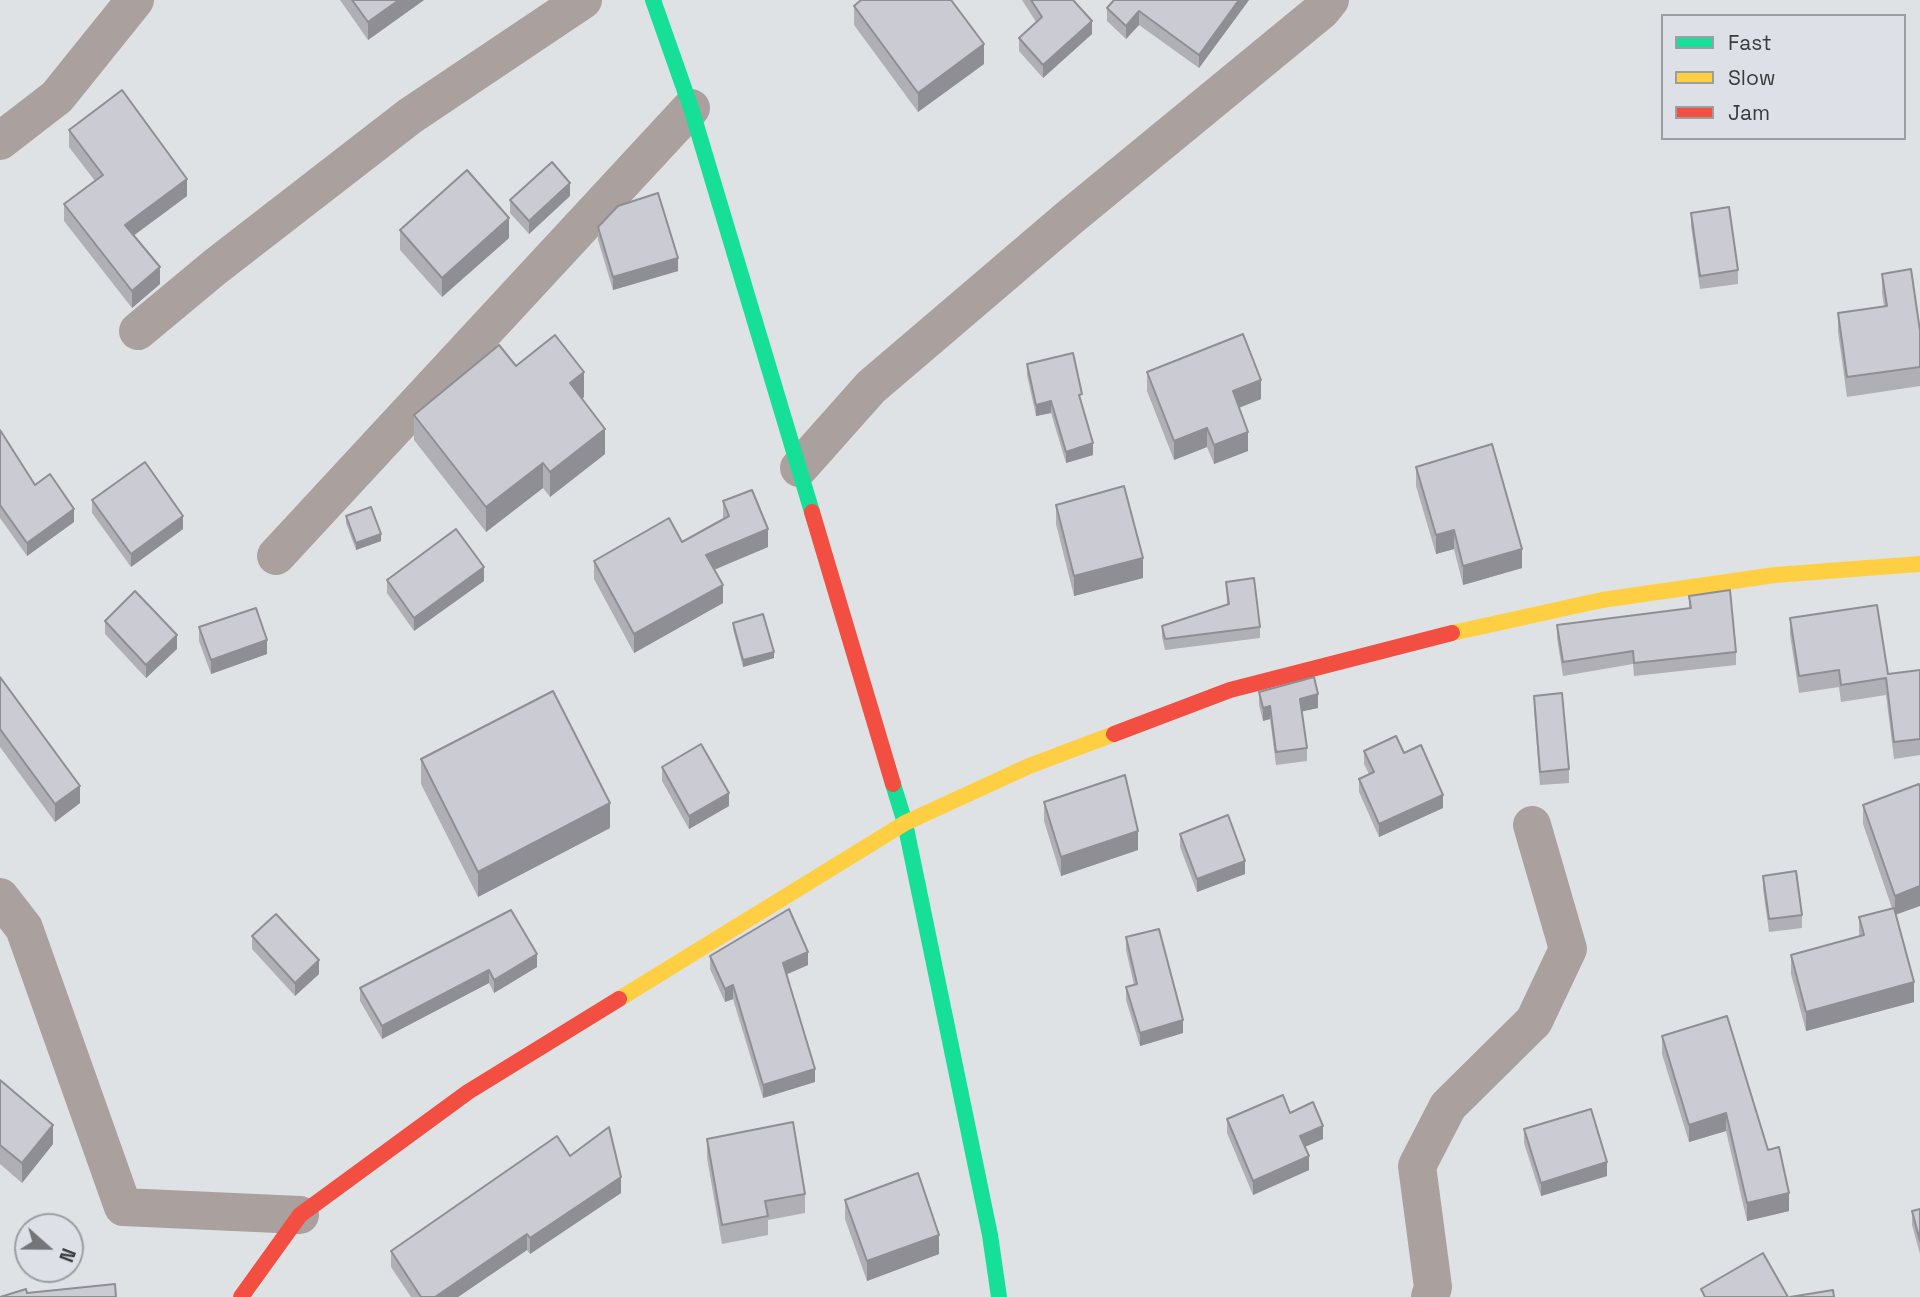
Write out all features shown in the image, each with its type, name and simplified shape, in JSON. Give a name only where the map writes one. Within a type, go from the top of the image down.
[{"type":"street","points":[[0,141],[57,97],[135,0]]},
{"type":"street","points":[[138,331],[215,267],[410,116],[583,0]]},
{"type":"street","points":[[653,0],[691,108],[905,822],[987,1222],[999,1297]]},
{"type":"street","points":[[799,468],[871,387],[1069,218],[1322,10],[1330,0]]},
{"type":"street","points":[[276,556],[691,108]]},
{"type":"street","points":[[241,1297],[300,1215],[468,1092],[905,822],[1029,766],[1230,690],[1405,643],[1602,600],[1775,575],[1920,564]]},
{"type":"street","points":[[1430,1297],[1433,1287],[1417,1166],[1448,1106],[1534,1021],[1568,949],[1532,825]]},
{"type":"street","points":[[0,897],[12,935],[123,1207],[300,1215]]},
{"type":"building","points":[[352,0],[399,0],[368,22]]},
{"type":"building","points":[[861,0],[951,0],[984,44],[918,93],[854,6]]},
{"type":"building","points":[[1031,0],[1073,0],[1092,21],[1043,65],[1019,38],[1042,17]]},
{"type":"building","points":[[1114,0],[1239,0],[1199,55],[1139,11],[1126,26],[1107,8]]},
{"type":"building","points":[[122,90],[187,179],[125,225],[160,267],[132,291],[64,204],[103,175],[69,130]]},
{"type":"building","points":[[552,162],[570,183],[529,221],[510,200]]},
{"type":"building","points":[[467,170],[509,218],[442,278],[400,230]]},
{"type":"building","points":[[658,193],[678,258],[613,277],[598,227],[618,206]]},
{"type":"building","points":[[1729,207],[1738,270],[1700,276],[1691,213]]},
{"type":"building","points":[[1911,269],[1920,331],[1920,367],[1847,377],[1838,313],[1887,306],[1882,274]]},
{"type":"building","points":[[1243,334],[1261,380],[1233,391],[1248,432],[1214,445],[1207,428],[1174,441],[1147,372]]},
{"type":"building","points":[[555,335],[584,372],[570,383],[605,429],[550,472],[543,463],[486,507],[414,415],[499,345],[516,366]]},
{"type":"building","points":[[1073,353],[1082,394],[1079,395],[1093,443],[1066,452],[1051,401],[1036,405],[1027,364]]},
{"type":"building","points":[[0,430],[35,485],[50,474],[74,509],[27,543],[0,505]]},
{"type":"building","points":[[1492,444],[1522,549],[1463,566],[1454,530],[1436,535],[1416,467]]},
{"type":"building","points":[[145,462],[183,516],[131,554],[92,500]]},
{"type":"building","points":[[1124,486],[1143,558],[1074,576],[1056,505]]},
{"type":"building","points":[[752,490],[768,529],[706,555],[723,585],[634,634],[594,561],[669,518],[682,542],[729,516],[723,501]]},
{"type":"building","points":[[371,507],[381,534],[356,543],[346,516]]},
{"type":"building","points":[[456,529],[484,567],[414,618],[387,580]]},
{"type":"building","points":[[1254,578],[1260,627],[1165,639],[1162,626],[1229,604],[1226,582]]},
{"type":"building","points":[[1730,590],[1736,652],[1634,663],[1633,651],[1563,662],[1557,625],[1691,608],[1689,596]]},
{"type":"building","points":[[135,591],[177,635],[146,665],[105,621]]},
{"type":"building","points":[[1877,605],[1888,674],[1920,670],[1920,739],[1894,742],[1886,678],[1841,685],[1839,670],[1799,676],[1790,618]]},
{"type":"building","points":[[256,608],[267,640],[211,660],[199,627]]},
{"type":"building","points":[[763,614],[774,652],[743,660],[733,623]]},
{"type":"building","points":[[0,677],[80,786],[55,804],[0,729]]},
{"type":"building","points":[[1314,677],[1318,694],[1300,699],[1307,748],[1276,752],[1270,706],[1263,708],[1259,692]]},
{"type":"building","points":[[553,691],[610,803],[478,872],[421,759]]},
{"type":"building","points":[[1562,693],[1569,769],[1540,772],[1534,696]]},
{"type":"building","points":[[1396,736],[1404,753],[1421,745],[1443,795],[1379,824],[1359,779],[1374,772],[1364,751]]},
{"type":"building","points":[[701,744],[729,793],[689,816],[662,767]]},
{"type":"building","points":[[1125,775],[1138,831],[1061,857],[1044,802]]},
{"type":"building","points":[[1919,784],[1920,886],[1895,896],[1863,805]]},
{"type":"building","points":[[1228,815],[1245,861],[1197,879],[1180,834]]},
{"type":"building","points":[[1796,871],[1802,915],[1769,919],[1763,876]]},
{"type":"building","points":[[1894,908],[1914,982],[1806,1012],[1791,955],[1864,935],[1859,917]]},
{"type":"building","points":[[789,909],[808,952],[783,963],[815,1069],[763,1085],[733,985],[725,989],[710,956]]},
{"type":"building","points":[[511,910],[537,954],[494,980],[489,970],[382,1026],[360,988]]},
{"type":"building","points":[[276,914],[319,960],[295,983],[252,936]]},
{"type":"building","points":[[1159,929],[1183,1020],[1140,1033],[1126,987],[1137,984],[1126,937]]},
{"type":"building","points":[[1727,1016],[1768,1150],[1779,1147],[1789,1193],[1747,1203],[1726,1113],[1689,1125],[1662,1036]]},
{"type":"building","points":[[0,1080],[53,1125],[22,1163],[0,1145]]},
{"type":"building","points":[[1283,1095],[1290,1113],[1313,1102],[1323,1126],[1300,1136],[1309,1156],[1253,1181],[1227,1119]]},
{"type":"building","points":[[1591,1109],[1607,1162],[1541,1183],[1524,1129]]},
{"type":"building","points":[[793,1122],[805,1194],[765,1201],[768,1216],[722,1225],[707,1139]]},
{"type":"building","points":[[609,1127],[621,1177],[530,1238],[527,1234],[435,1297],[421,1297],[391,1251],[557,1136],[570,1156]]},
{"type":"building","points":[[918,1173],[939,1235],[867,1261],[845,1200]]},
{"type":"building","points":[[1920,1209],[1920,1241],[1912,1211]]},
{"type":"building","points":[[1763,1253],[1788,1297],[1705,1297],[1701,1289]]},
{"type":"building","points":[[115,1284],[116,1297],[0,1297],[26,1289],[27,1293]]},
{"type":"building","points":[[1833,1290],[1834,1297],[1790,1297]]},
{"type":"traffic: fast","points":[[653,0],[691,108],[812,512]]},
{"type":"traffic: fast","points":[[893,784],[905,823],[990,1235],[999,1297]]},
{"type":"traffic: slow","points":[[1452,633],[1602,600],[1775,575],[1920,564]]},
{"type":"traffic: slow","points":[[619,999],[905,823],[1029,766],[1114,734]]},
{"type":"traffic: jam","points":[[812,512],[893,784]]},
{"type":"traffic: jam","points":[[1114,734],[1230,690],[1452,633]]},
{"type":"traffic: jam","points":[[241,1297],[300,1215],[468,1092],[619,999]]}]
